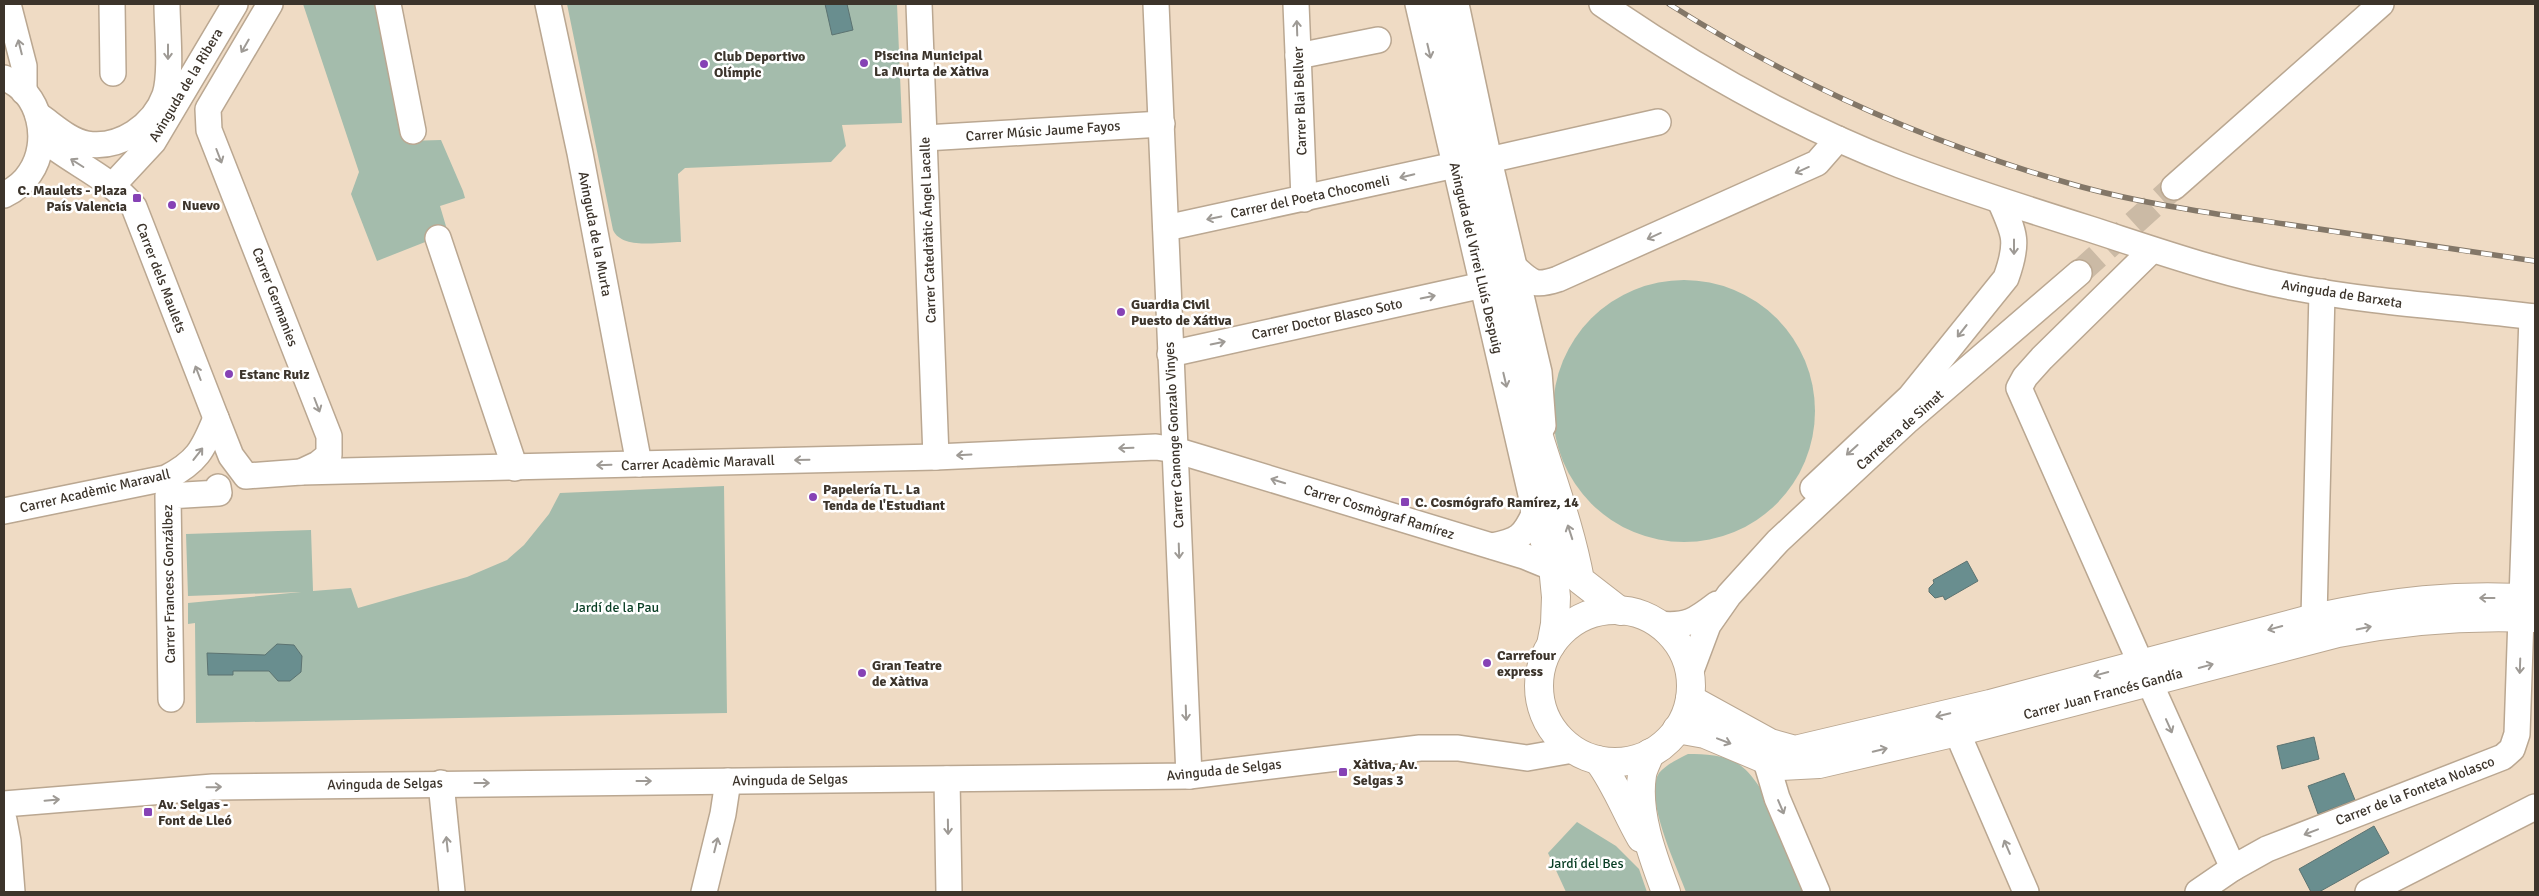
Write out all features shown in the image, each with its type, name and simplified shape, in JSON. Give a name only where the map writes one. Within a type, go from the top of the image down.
[{"type":"main road","name":"Avinguda del Virrei Lluís Despuig","points":[[1439,4],[1525,389],[1545,460],[1574,546],[1580,580]]},
{"type":"main road","name":"Avinguda del Virrei Lluís Despuig","points":[[1525,389],[1535,512],[1552,566],[1556,612],[1551,645]]},
{"type":"main road","points":[[1580,580],[1620,611]]},
{"type":"main road","name":"Carrer Juan Francés Gandía","points":[[1677,729],[1706,734],[1743,749],[1766,761],[1787,766],[1819,764],[1957,732],[2314,618],[2401,601],[2453,598],[2528,608]]},
{"type":"main road","name":"Carrer Juan Francés Gandía","points":[[1690,686],[1770,743],[1795,750],[1990,704],[2338,633],[2395,622],[2528,608]]},
{"type":"main road","points":[[1620,611],[1640,615],[1658,624],[1679,646],[1690,686],[1685,714],[1677,729],[1665,743],[1650,753],[1634,760],[1616,762],[1598,760],[1574,750],[1554,732],[1547,721],[1540,702],[1539,682],[1542,663],[1551,645],[1564,630],[1580,618],[1600,612],[1620,611]]},
{"type":"main road","points":[[1650,753],[1642,773],[1642,807],[1654,861],[1666,892]]},
{"type":"main road","points":[[1598,760],[1612,778],[1624,810],[1654,861]]},
{"type":"street","points":[[4,195],[16,188],[30,174],[38,157],[40,127],[14,85],[24,66],[8,4]]},
{"type":"street","points":[[112,4],[113,73]]},
{"type":"street","points":[[40,127],[66,134],[86,144],[108,144],[140,130],[150,120],[165,95],[168,75],[167,4]]},
{"type":"street","name":"Avinguda de la Ribera","points":[[113,185],[153,142],[235,4]]},
{"type":"street","name":"Carrer Germanies","points":[[270,4],[208,109],[209,130],[329,436],[329,454],[318,464],[301,472]]},
{"type":"street","points":[[388,4],[413,131]]},
{"type":"street","name":"Avinguda de la Murta","points":[[548,4],[580,153],[639,464]]},
{"type":"street","name":"Carrer Catedràtic Ángel Lacalle","points":[[920,4],[936,457]]},
{"type":"street","name":"Carrer Canonge Gonzalo Vinyes","points":[[1156,4],[1188,776]]},
{"type":"street","name":"Carrer Blai Bellver","points":[[1296,4],[1304,199]]},
{"type":"street","name":"Avinguda del Virrei Lluís Despuig","points":[[1418,4],[1535,512]]},
{"type":"street","name":"Avinguda del Virrei Lluís Despuig","points":[[1456,4],[1489,160],[1539,372],[1545,460]]},
{"type":"street","points":[[1462,31],[1463,4]]},
{"type":"street","name":"Avinguda de Barxeta","points":[[1602,4],[1694,65],[1838,139],[1899,164],[2000,201],[2152,250],[2245,277],[2322,292],[2407,305],[2534,317]]},
{"type":"street","points":[[2174,187],[2381,4]]},
{"type":"street","points":[[1298,56],[1378,40]]},
{"type":"street","points":[[1489,160],[1658,122]]},
{"type":"street","name":"Carrer Músic Jaume Fayos","points":[[925,138],[1162,124]]},
{"type":"street","name":"Carrer dels Maulets","points":[[40,127],[56,150],[113,185],[134,207],[216,418],[239,466]]},
{"type":"street","points":[[1514,267],[1532,284],[1543,284],[1558,279],[1817,163],[1838,139]]},
{"type":"street","name":"Carrer del Poeta Chocomeli","points":[[1166,228],[1455,166]]},
{"type":"street","points":[[1778,541],[1808,493],[1910,397],[2006,278],[2014,254],[2014,232],[2000,201]]},
{"type":"street","points":[[438,238],[515,468]]},
{"type":"street","points":[[2152,250],[2042,358],[2025,377],[2019,388],[2233,868]]},
{"type":"street","name":"Carretera de Simat","points":[[1690,686],[1708,625],[1729,595],[1778,541],[1906,422],[2080,273]]},
{"type":"street","name":"Carrer Doctor Blasco Soto","points":[[1170,354],[1483,285]]},
{"type":"street","points":[[2314,618],[2322,292]]},
{"type":"street","name":"Carrer de la Fonteta Nolasco","points":[[2198,892],[2233,868],[2267,849],[2503,757],[2512,749],[2517,734],[2528,608],[2534,317]]},
{"type":"street","name":"Carrer Acadèmic Maravall","points":[[166,478],[184,469],[196,458],[205,445],[216,418]]},
{"type":"street","name":"Carrer Acadèmic Maravall","points":[[4,511],[166,478],[216,478],[239,466],[301,472],[936,457],[1129,447],[1175,450]]},
{"type":"street","name":"Carrer Cosmògraf Ramírez","points":[[1175,450],[1492,546],[1552,566],[1580,580]]},
{"type":"street","name":"Carrer Francesc Gonzálbez","points":[[171,699],[168,496],[219,493],[218,487]]},
{"type":"street","points":[[1492,546],[1511,542],[1519,538],[1526,531],[1535,512]]},
{"type":"street","name":"Carretera de Simat","points":[[1658,624],[1684,624],[1696,620],[1729,595]]},
{"type":"street","points":[[1957,732],[2026,892]]},
{"type":"street","name":"Avinguda de Selgas","points":[[4,804],[194,788],[441,783],[1188,776],[1420,748],[1458,748],[1527,758],[1574,750]]},
{"type":"street","points":[[1766,761],[1777,798],[1817,892]]},
{"type":"street","points":[[947,778],[949,892]]},
{"type":"street","points":[[704,892],[724,814],[728,781]]},
{"type":"street","points":[[441,783],[452,892]]},
{"type":"street","points":[[2368,892],[2535,806]]},
{"type":"street","points":[[4,820],[8,841],[12,892]]},
{"type":"green space","points":[[303,4],[378,4],[406,141],[441,140],[463,191],[465,198],[440,206],[448,233],[377,261],[351,194],[359,172]]},
{"type":"green space","name":"Club Deportivo Olímpic","points":[[567,4],[897,4],[902,123],[842,125],[846,146],[831,162],[685,168],[678,174],[681,242],[633,243],[618,236],[613,230]]},
{"type":"green space","points":[[1684,280],[1709,283],[1734,290],[1757,302],[1785,328],[1793,338],[1805,361],[1812,386],[1815,411],[1812,436],[1805,461],[1793,484],[1767,512],[1757,520],[1734,532],[1709,539],[1684,542],[1659,539],[1634,532],[1611,520],[1583,494],[1575,484],[1563,461],[1556,436],[1553,411],[1556,386],[1563,361],[1575,338],[1601,310],[1611,302],[1634,290],[1659,283]]},
{"type":"green space","name":"Jardí de la Pau","points":[[724,486],[727,713],[196,723],[195,623],[188,624],[188,603],[301,592],[188,596],[186,534],[311,530],[313,591],[351,588],[358,608],[467,577],[507,560],[524,545],[549,514],[560,493]]},
{"type":"green space","points":[[1688,754],[1728,759],[1740,765],[1751,776],[1770,806],[1805,892],[1686,892],[1669,850],[1658,815],[1655,784],[1662,770]]},
{"type":"green space","name":"Jardí del Bes","points":[[1577,822],[1616,846],[1639,869],[1647,892],[1566,892],[1548,853]]},
{"type":"water","points":[[825,4],[847,4],[853,30],[832,35]]},
{"type":"water","points":[[1967,561],[1978,581],[1945,600],[1943,596],[1935,598],[1929,592],[1929,588],[1934,583],[1933,580]]},
{"type":"water","points":[[277,644],[294,645],[302,656],[301,672],[290,681],[278,681],[269,671],[233,671],[233,675],[208,675],[207,653],[265,655]]},
{"type":"water","points":[[2314,737],[2319,759],[2282,769],[2277,746]]},
{"type":"water","points":[[2344,773],[2355,800],[2318,814],[2308,786]]},
{"type":"water","points":[[2374,826],[2389,853],[2319,892],[2311,892],[2299,869]]},
{"type":"tunnel","points":[[2079,273],[2174,187]]},
{"type":"railway","points":[[1669,4],[1717,33],[1817,87],[1920,132],[2027,171],[2132,199],[2535,261]]},
{"type":"place","name":"Piscina Municipal La Murta de Xàtiva","points":[[864,63]]},
{"type":"place","name":"Club Deportivo Olímpic","points":[[704,64]]},
{"type":"place","name":"C. Maulets - Plaza País Valencia","points":[[137,198]]},
{"type":"place","name":"Nuevo","points":[[172,205]]},
{"type":"place","name":"Guardia Civil Puesto de Xátiva","points":[[1121,312]]},
{"type":"place","name":"Estanc Ruiz","points":[[229,374]]},
{"type":"place","name":"Papelería TL. La Tenda de l'Estudiant","points":[[813,497]]},
{"type":"place","name":"C. Cosmógrafo Ramírez, 14","points":[[1405,502]]},
{"type":"place","name":"Carrefour express","points":[[1487,663]]},
{"type":"place","name":"Gran Teatre de Xàtiva","points":[[862,673]]},
{"type":"place","name":"Xàtiva, Av. Selgas 3","points":[[1343,772]]},
{"type":"place","name":"Av. Selgas - Font de Lleó","points":[[148,812]]}]
